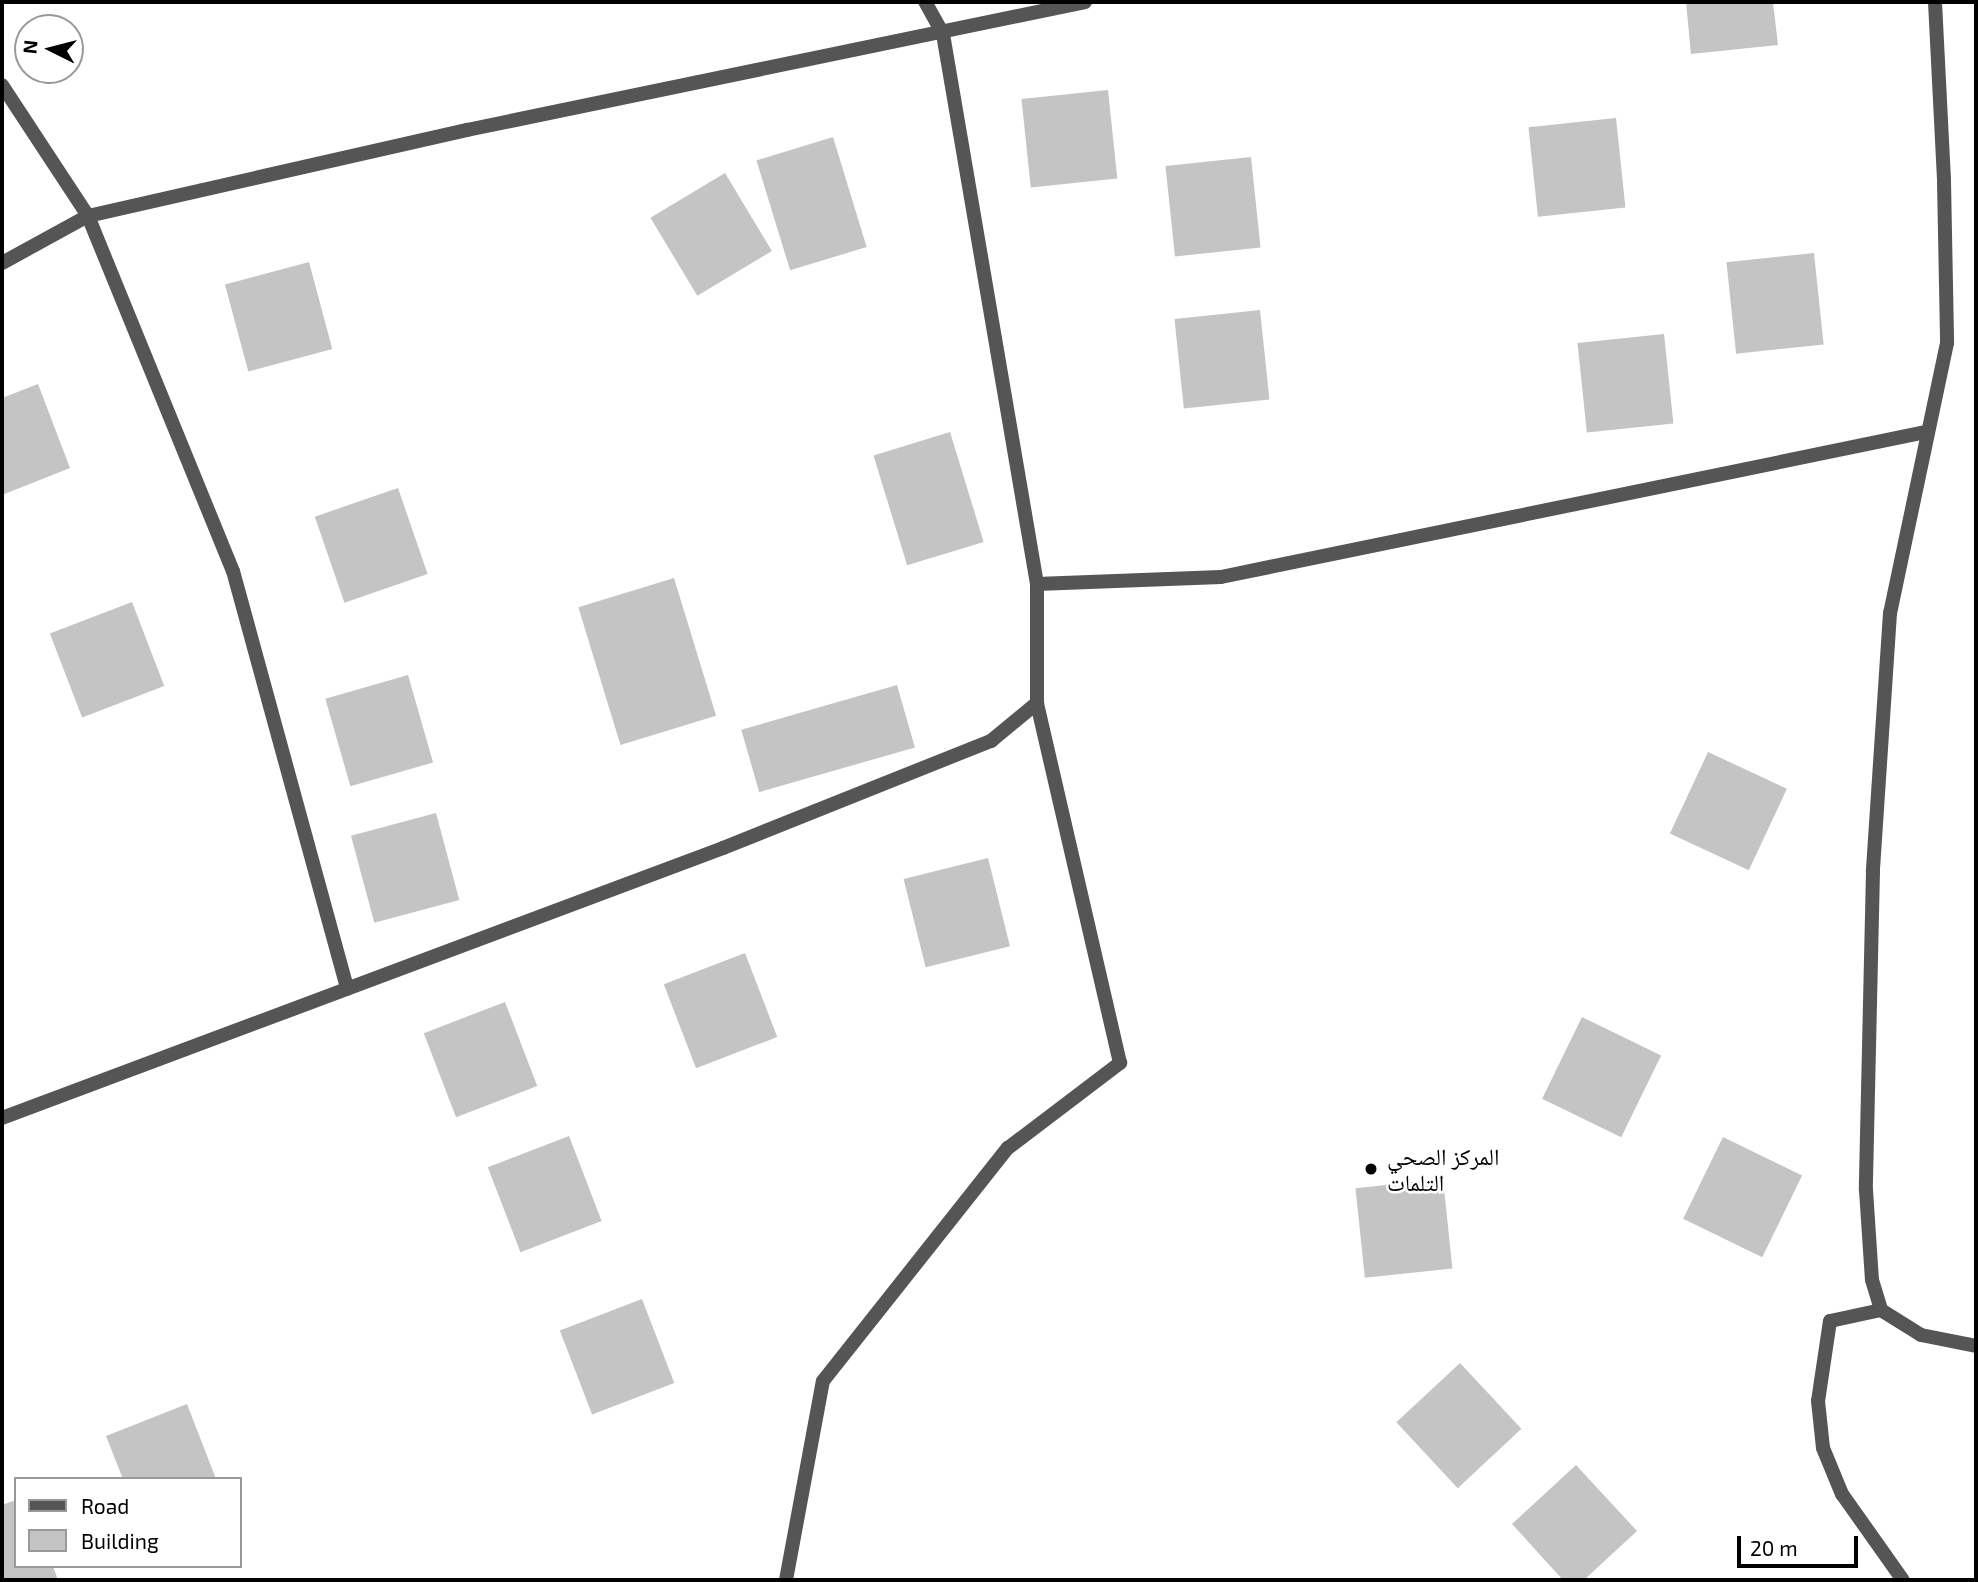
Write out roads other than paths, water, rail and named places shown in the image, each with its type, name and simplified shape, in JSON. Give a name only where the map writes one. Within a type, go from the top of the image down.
[{"type":"street","points":[[786,1580],[823,1381],[1008,1148],[1120,1063],[1037,703],[1037,584],[943,34],[925,2]]},
{"type":"street","points":[[2,263],[88,216],[467,130],[943,34],[1085,2]]},
{"type":"street","points":[[1935,2],[1944,181],[1947,343],[1926,432],[1890,613],[1873,871],[1866,1190],[1872,1280],[1881,1310],[1921,1335],[1976,1346]]},
{"type":"street","points":[[2,85],[88,216],[233,571],[347,989]]},
{"type":"street","points":[[1037,584],[1221,577],[1926,432]]},
{"type":"street","points":[[2,1118],[723,848],[991,741],[1037,703]]},
{"type":"street","points":[[1881,1310],[1830,1321],[1818,1401],[1823,1448],[1842,1494],[1903,1580]]},
{"type":"place","name":"المركز الصحي التلمات","points":[[1371,1169]]}]
